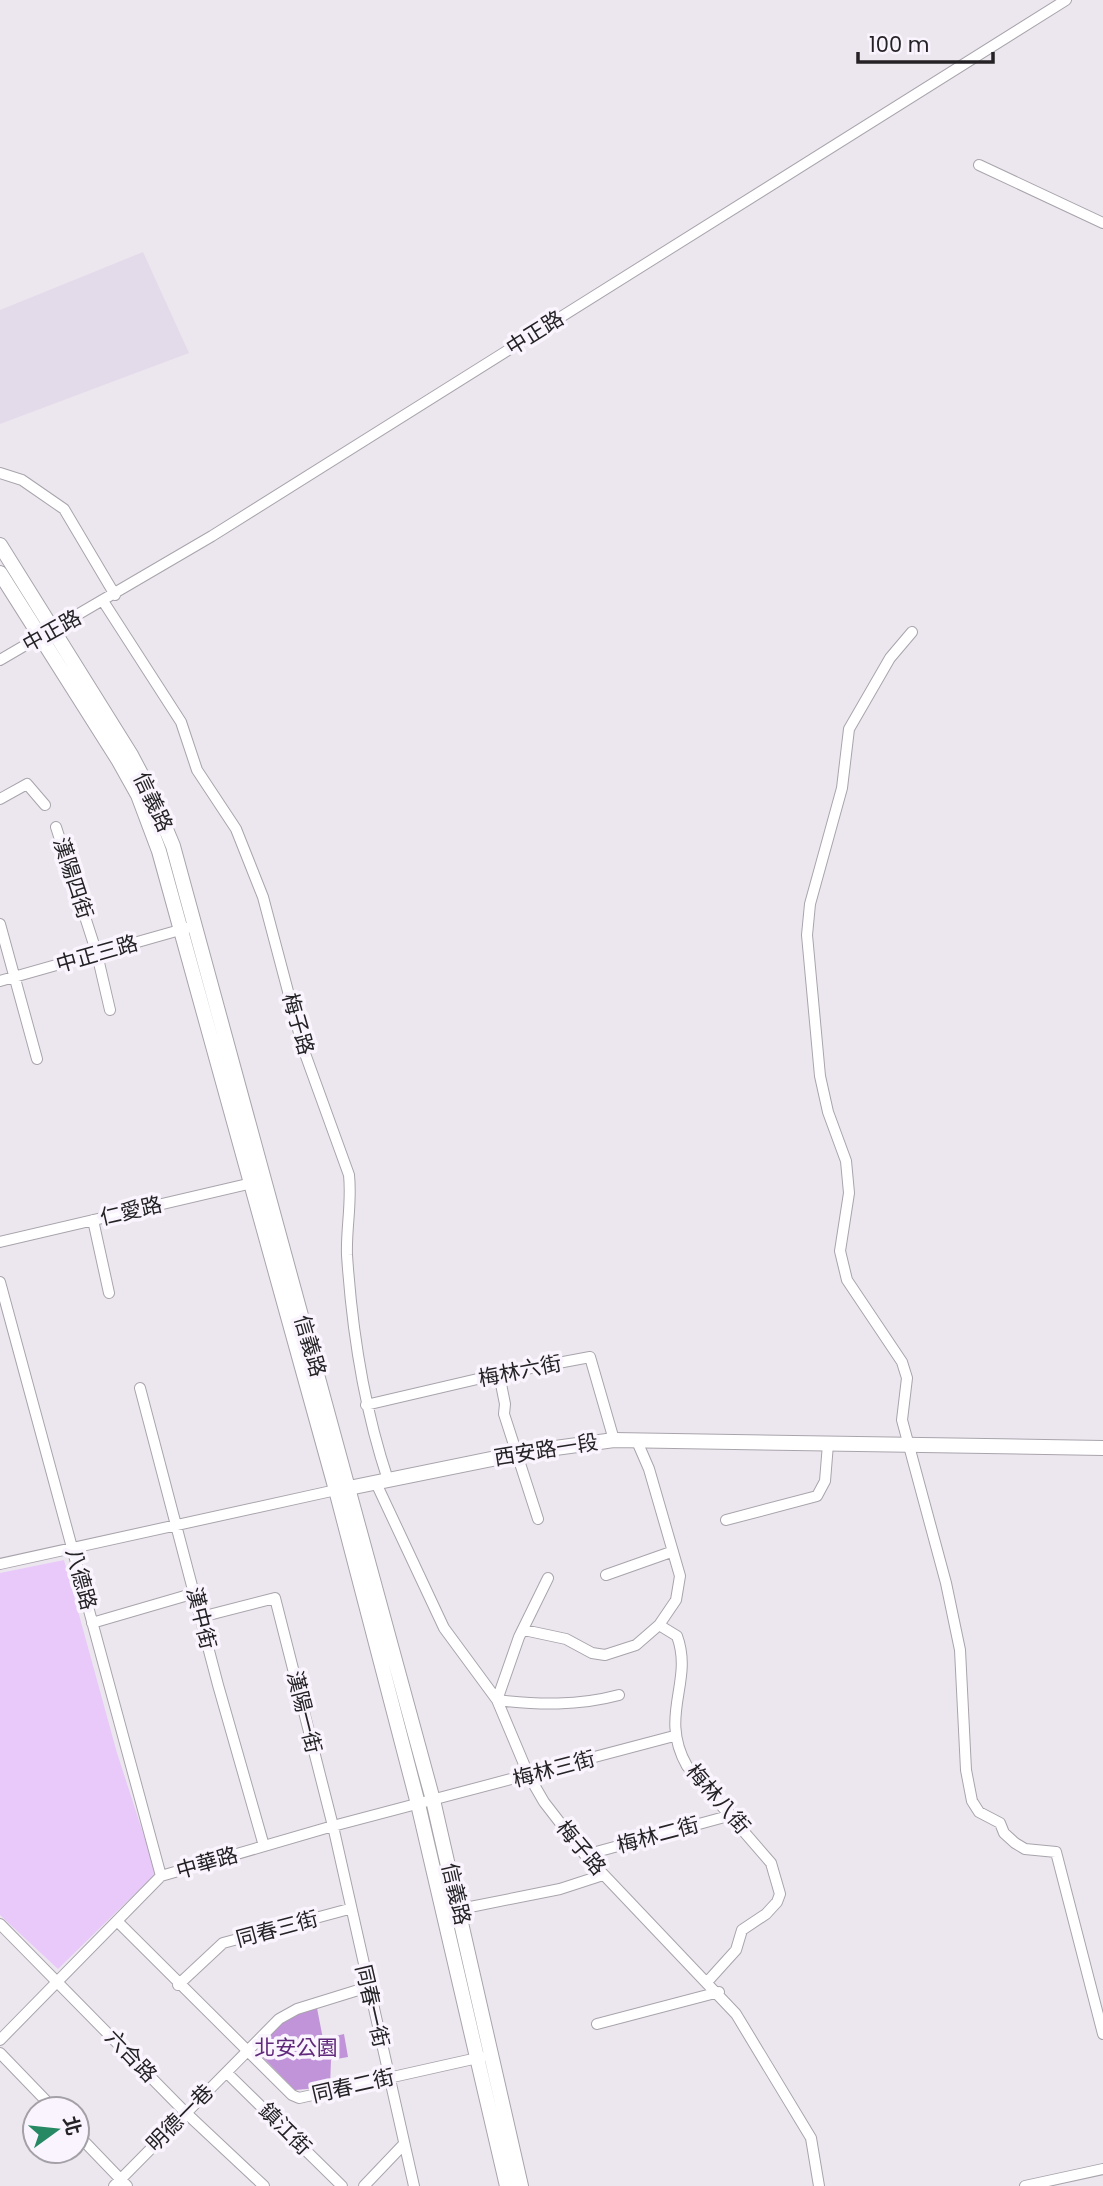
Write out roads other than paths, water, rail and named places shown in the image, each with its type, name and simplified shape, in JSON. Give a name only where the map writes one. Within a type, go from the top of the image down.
[{"type":"main road","name":"信義路","points":[[0,545],[46,634],[138,795],[188,928],[521,2186]]},
{"type":"main road","name":"信義路","points":[[0,573],[46,634]]},
{"type":"main road","name":"信義路","points":[[256,1182],[351,1488],[433,1800],[460,1909],[507,2186]]},
{"type":"main road","name":"西安路一段","points":[[335,1490],[515,1454],[614,1440],[1103,1448]]},
{"type":"street","name":"中正路","points":[[0,660],[115,595],[1066,0]]},
{"type":"street","points":[[979,164],[1103,223]]},
{"type":"street","points":[[0,473],[22,480],[64,509],[115,595]]},
{"type":"street","name":"梅子路","points":[[103,601],[181,722],[197,770],[236,829],[263,897],[303,1048],[349,1175],[347,1255],[366,1405],[382,1482],[444,1628],[497,1700],[528,1776],[584,1855],[719,1992],[736,2014],[811,2138],[820,2186]]},
{"type":"street","points":[[912,632],[891,658],[849,729],[835,820],[810,904],[807,935],[820,1076],[828,1112],[846,1161],[849,1193],[840,1251],[847,1279],[857,1298],[902,1362],[906,1378],[902,1420],[944,1573],[960,1650],[966,1770],[972,1801],[979,1812],[1000,1824],[1004,1833],[1015,1843],[1025,1849],[1056,1852],[1103,2034]]},
{"type":"street","points":[[0,799],[27,784],[45,805]]},
{"type":"street","name":"漢陽四街","points":[[56,827],[97,954],[110,1010]]},
{"type":"street","points":[[0,924],[37,1059]]},
{"type":"street","name":"中正三路","points":[[0,981],[188,928]]},
{"type":"street","name":"仁愛路","points":[[0,1242],[256,1182]]},
{"type":"street","points":[[93,1220],[109,1293]]},
{"type":"street","name":"八德路","points":[[0,1282],[161,1876]]},
{"type":"street","name":"梅林六街","points":[[366,1405],[499,1374],[590,1357],[614,1440]]},
{"type":"street","points":[[499,1374],[505,1404],[504,1414],[538,1519]]},
{"type":"street","name":"漢中街","points":[[140,1388],[264,1846]]},
{"type":"street","points":[[524,1630],[566,1639],[592,1653],[605,1655],[636,1645],[659,1625],[676,1600],[680,1576],[649,1469],[636,1439]]},
{"type":"street","points":[[726,1520],[817,1496],[825,1481],[828,1444]]},
{"type":"street","name":"西安路一段","points":[[0,1564],[335,1490]]},
{"type":"street","points":[[606,1574],[671,1552]]},
{"type":"street","points":[[548,1578],[497,1700],[555,1704],[597,1701],[619,1695]]},
{"type":"street","points":[[92,1623],[194,1593]]},
{"type":"street","name":"漢陽一街","points":[[201,1616],[275,1598],[333,1826]]},
{"type":"street","name":"梅林八街","points":[[659,1625],[677,1636],[684,1656],[676,1700],[674,1736],[677,1748],[687,1766],[733,1815],[773,1867],[779,1899],[766,1914],[744,1927],[736,1950],[708,1981]]},
{"type":"street","name":"梅林三街","points":[[433,1800],[674,1736]]},
{"type":"street","name":"中華路","points":[[0,2040],[161,1876],[433,1800]]},
{"type":"street","name":"梅林二街","points":[[584,1855],[733,1815]]},
{"type":"street","name":"同春一街","points":[[333,1826],[349,1909],[414,2186]]},
{"type":"street","points":[[460,1909],[560,1889],[603,1875]]},
{"type":"street","name":"同春三街","points":[[178,1985],[223,1943],[349,1909]]},
{"type":"street","name":"同春二街","points":[[117,1921],[178,1985],[292,2095],[299,2098],[309,2098],[486,2056]]},
{"type":"street","name":"六合路","points":[[0,1924],[185,2112],[264,2186]]},
{"type":"street","name":"明德一巷","points":[[120,2184],[185,2112],[279,2019],[298,2009],[368,1987]]},
{"type":"street","points":[[597,2024],[719,1992]]},
{"type":"street","points":[[0,2053],[40,2095]]},
{"type":"street","name":"鎮江街","points":[[227,2073],[342,2186]]},
{"type":"street","points":[[364,2186],[404,2144]]},
{"type":"street","points":[[91,2150],[120,2184]]},
{"type":"street","points":[[1025,2186],[1069,2181],[1103,2169]]},
{"type":"park label","name":"北安公園","points":[[296,2048]]}]
